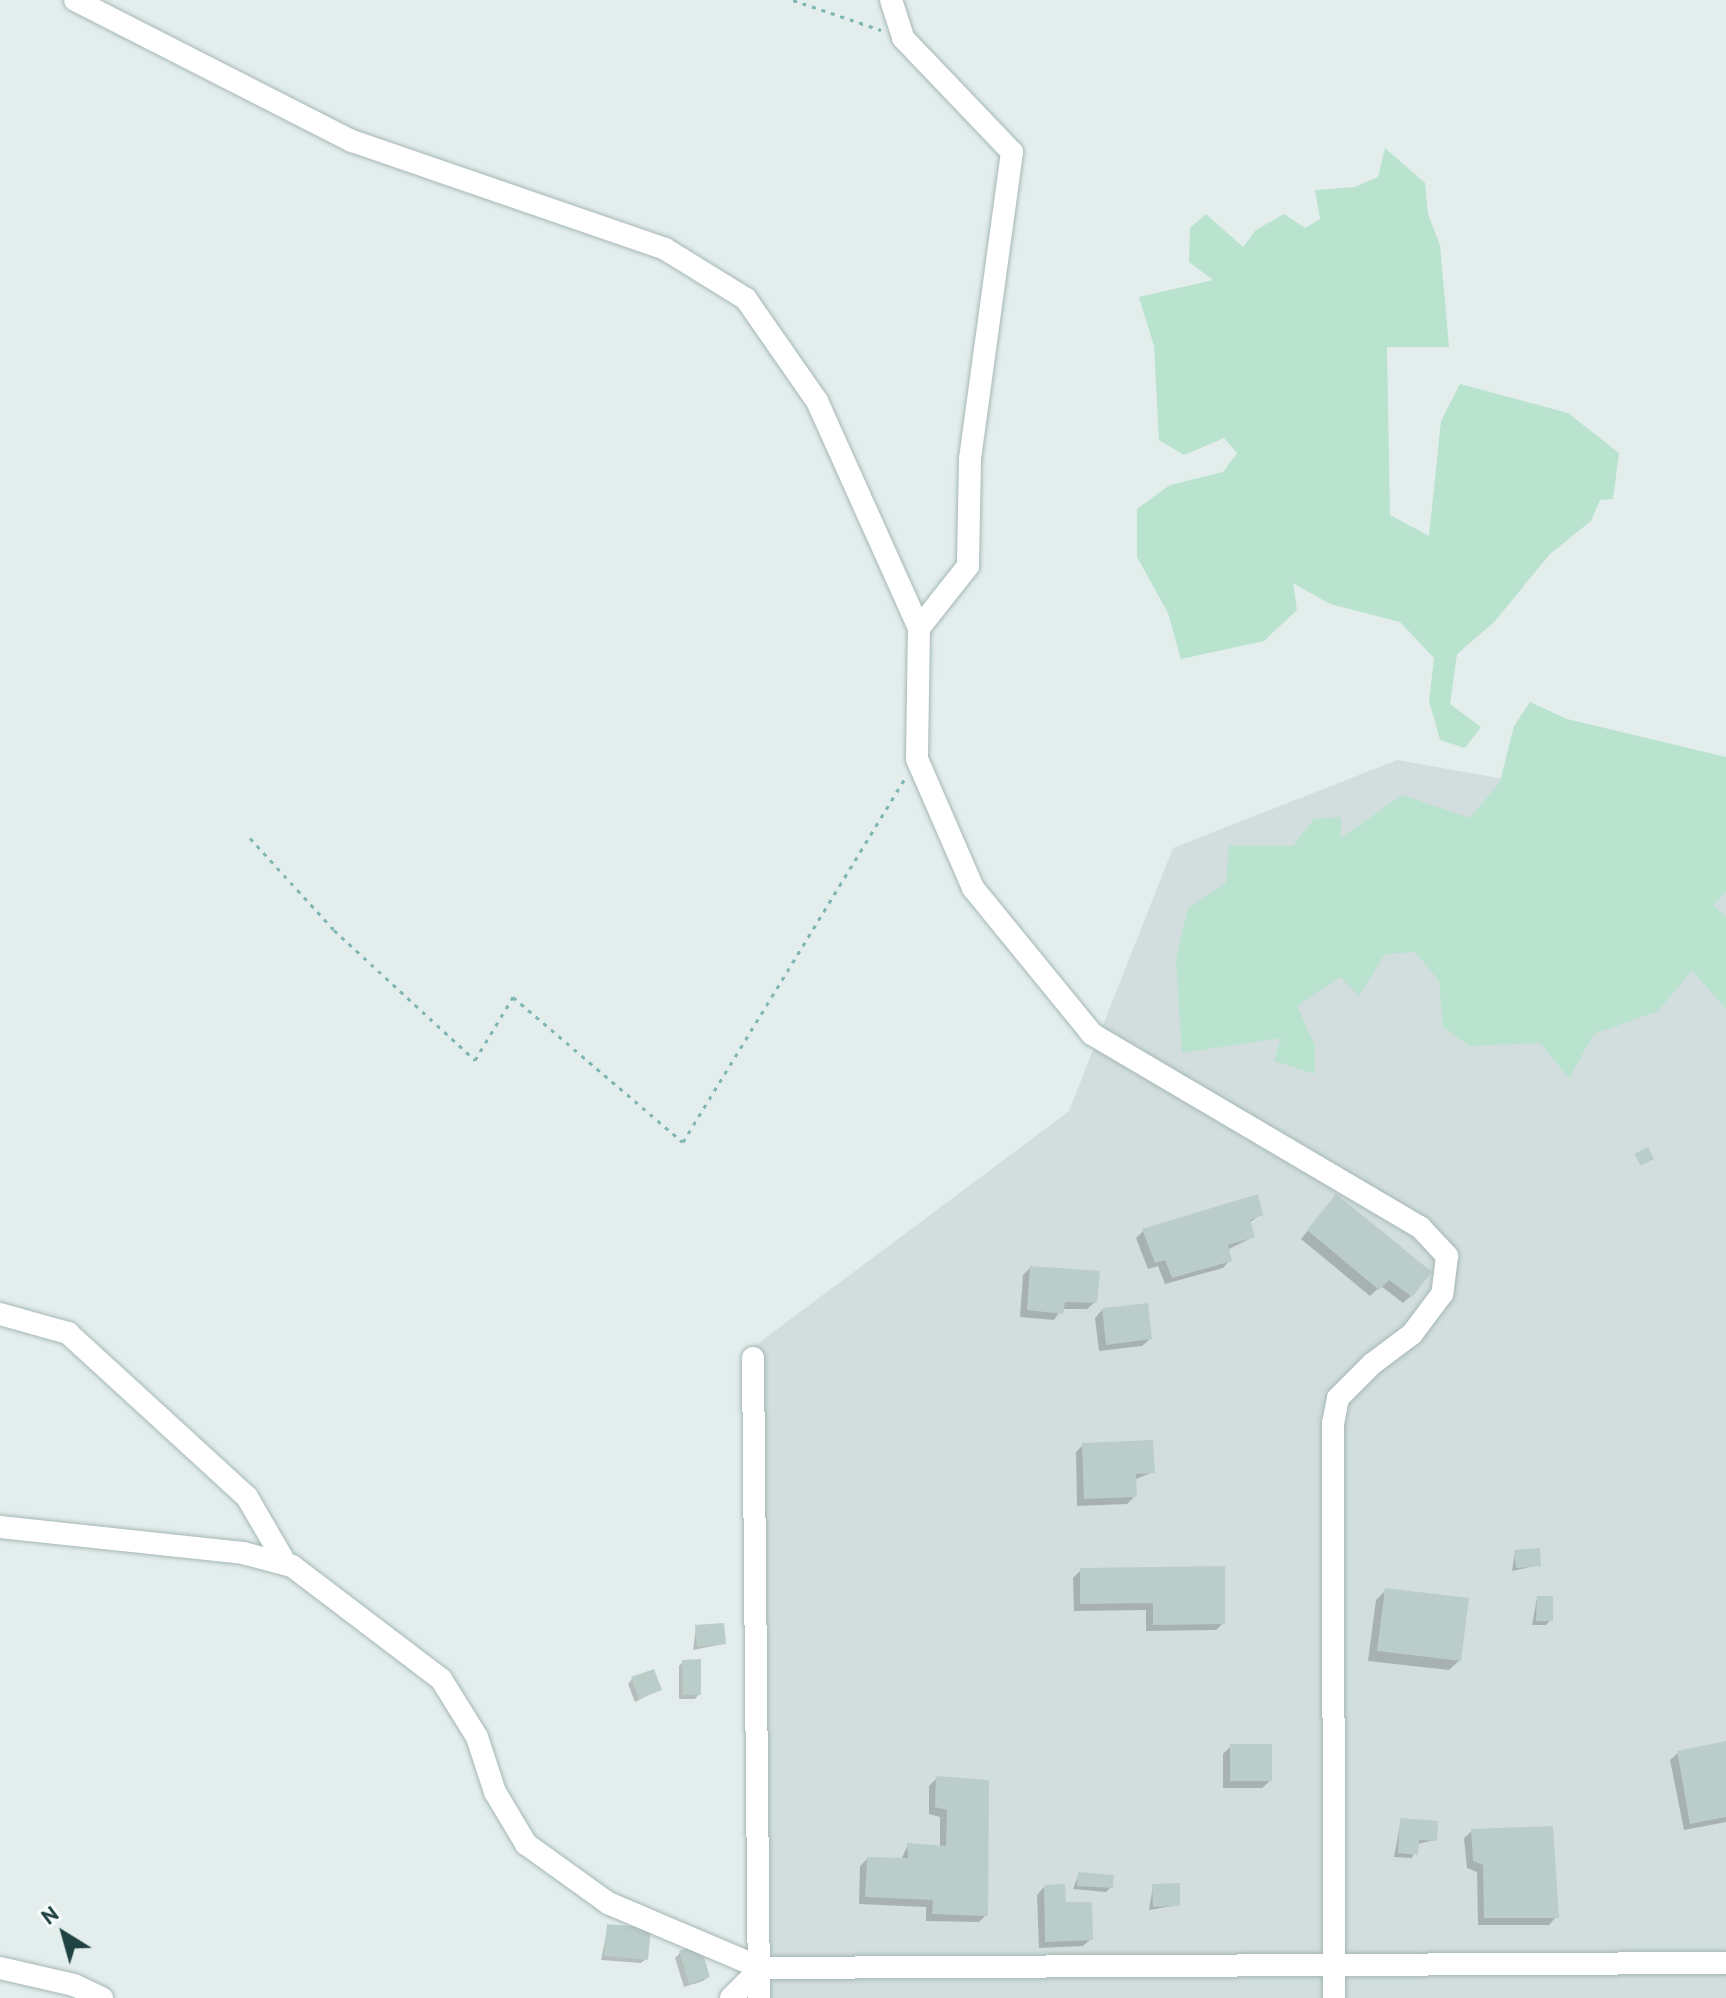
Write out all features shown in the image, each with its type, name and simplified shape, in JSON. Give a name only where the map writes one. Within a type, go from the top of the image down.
[{"type":"street","points":[[75,0],[352,141],[665,249],[746,299],[817,401],[919,628],[917,759],[973,888],[1092,1034],[1420,1227],[1447,1256],[1442,1294],[1412,1334],[1372,1364],[1338,1398],[1333,1423],[1334,1998]]},
{"type":"street","points":[[891,0],[903,38],[1012,152],[970,459],[968,566],[919,628]]},
{"type":"street","points":[[0,1314],[68,1333],[247,1497],[286,1564]]},
{"type":"street","points":[[753,1358],[759,1998]]},
{"type":"street","points":[[0,1527],[243,1553],[286,1564],[441,1679],[477,1737],[495,1792],[526,1844],[608,1903],[761,1968],[1334,1968],[1726,1963]]},
{"type":"street","points":[[0,1968],[74,1985],[102,1998]]},
{"type":"street","points":[[731,1998],[761,1968]]},
{"type":"path","points":[[793,0],[903,38]]},
{"type":"path","points":[[250,838],[334,930],[475,1060],[513,997],[683,1142],[917,759]]},
{"type":"shaded area","points":[[1397,760],[1726,818],[1726,1998],[751,1998],[748,1351],[1069,1111],[1173,848]]},
{"type":"green space","points":[[1385,148],[1425,183],[1428,214],[1440,245],[1449,347],[1387,347],[1390,515],[1429,536],[1441,421],[1460,384],[1568,413],[1619,453],[1613,499],[1600,500],[1591,521],[1550,554],[1494,622],[1457,654],[1450,704],[1481,727],[1465,748],[1440,740],[1429,701],[1434,658],[1400,622],[1330,604],[1293,583],[1297,610],[1264,641],[1181,659],[1168,613],[1137,557],[1137,509],[1170,485],[1223,472],[1237,453],[1224,438],[1184,455],[1159,440],[1154,346],[1139,297],[1213,280],[1189,262],[1190,228],[1206,214],[1243,247],[1256,230],[1284,214],[1305,228],[1320,219],[1315,190],[1355,187],[1378,177]]},
{"type":"green space","points":[[1530,702],[1567,719],[1726,757],[1726,892],[1713,905],[1726,917],[1726,1009],[1692,970],[1658,1011],[1594,1034],[1569,1078],[1540,1043],[1469,1046],[1443,1027],[1439,981],[1415,952],[1385,954],[1359,996],[1340,977],[1297,1006],[1315,1046],[1315,1074],[1274,1061],[1281,1038],[1182,1053],[1176,960],[1188,908],[1226,883],[1229,846],[1293,846],[1314,819],[1341,817],[1341,838],[1402,795],[1470,818],[1500,782],[1514,726]]},
{"type":"building","points":[[1648,1147],[1654,1159],[1641,1166],[1634,1154]]},
{"type":"building","points":[[1258,1194],[1263,1215],[1250,1220],[1255,1237],[1228,1245],[1232,1261],[1172,1278],[1165,1260],[1155,1263],[1142,1229]]},
{"type":"building","points":[[1336,1194],[1432,1272],[1412,1297],[1389,1280],[1379,1290],[1307,1230]]},
{"type":"building","points":[[1030,1266],[1100,1271],[1097,1303],[1065,1302],[1063,1314],[1027,1310]]},
{"type":"building","points":[[1148,1303],[1152,1339],[1106,1345],[1102,1308]]},
{"type":"building","points":[[1153,1440],[1155,1473],[1136,1474],[1137,1497],[1084,1499],[1082,1443]]},
{"type":"building","points":[[1540,1548],[1541,1566],[1516,1568],[1514,1550]]},
{"type":"building","points":[[1225,1566],[1225,1624],[1153,1625],[1153,1603],[1080,1604],[1080,1568]]},
{"type":"building","points":[[1385,1588],[1469,1598],[1461,1661],[1377,1651]]},
{"type":"building","points":[[1537,1596],[1553,1596],[1553,1621],[1536,1621]]},
{"type":"building","points":[[724,1623],[726,1644],[697,1647],[695,1625]]},
{"type":"building","points":[[701,1659],[701,1695],[683,1695],[682,1660]]},
{"type":"building","points":[[654,1669],[662,1690],[639,1699],[631,1677]]},
{"type":"building","points":[[1726,1741],[1726,1817],[1690,1824],[1677,1751]]},
{"type":"building","points":[[1230,1744],[1272,1744],[1272,1781],[1230,1781]]},
{"type":"building","points":[[936,1776],[989,1780],[988,1916],[932,1914],[933,1900],[865,1897],[867,1857],[908,1858],[907,1843],[946,1846],[947,1810],[935,1807]]},
{"type":"building","points":[[1400,1818],[1438,1821],[1437,1841],[1419,1840],[1418,1855],[1398,1853]]},
{"type":"building","points":[[1553,1826],[1559,1918],[1484,1918],[1483,1865],[1473,1861],[1471,1829]]},
{"type":"building","points":[[1078,1872],[1114,1875],[1113,1888],[1077,1886]]},
{"type":"building","points":[[1180,1883],[1180,1906],[1153,1907],[1152,1884]]},
{"type":"building","points":[[1065,1884],[1066,1902],[1092,1902],[1093,1940],[1045,1942],[1044,1885]]},
{"type":"building","points":[[607,1924],[651,1928],[648,1960],[604,1956]]},
{"type":"building","points":[[700,1944],[710,1977],[689,1984],[679,1951]]}]
